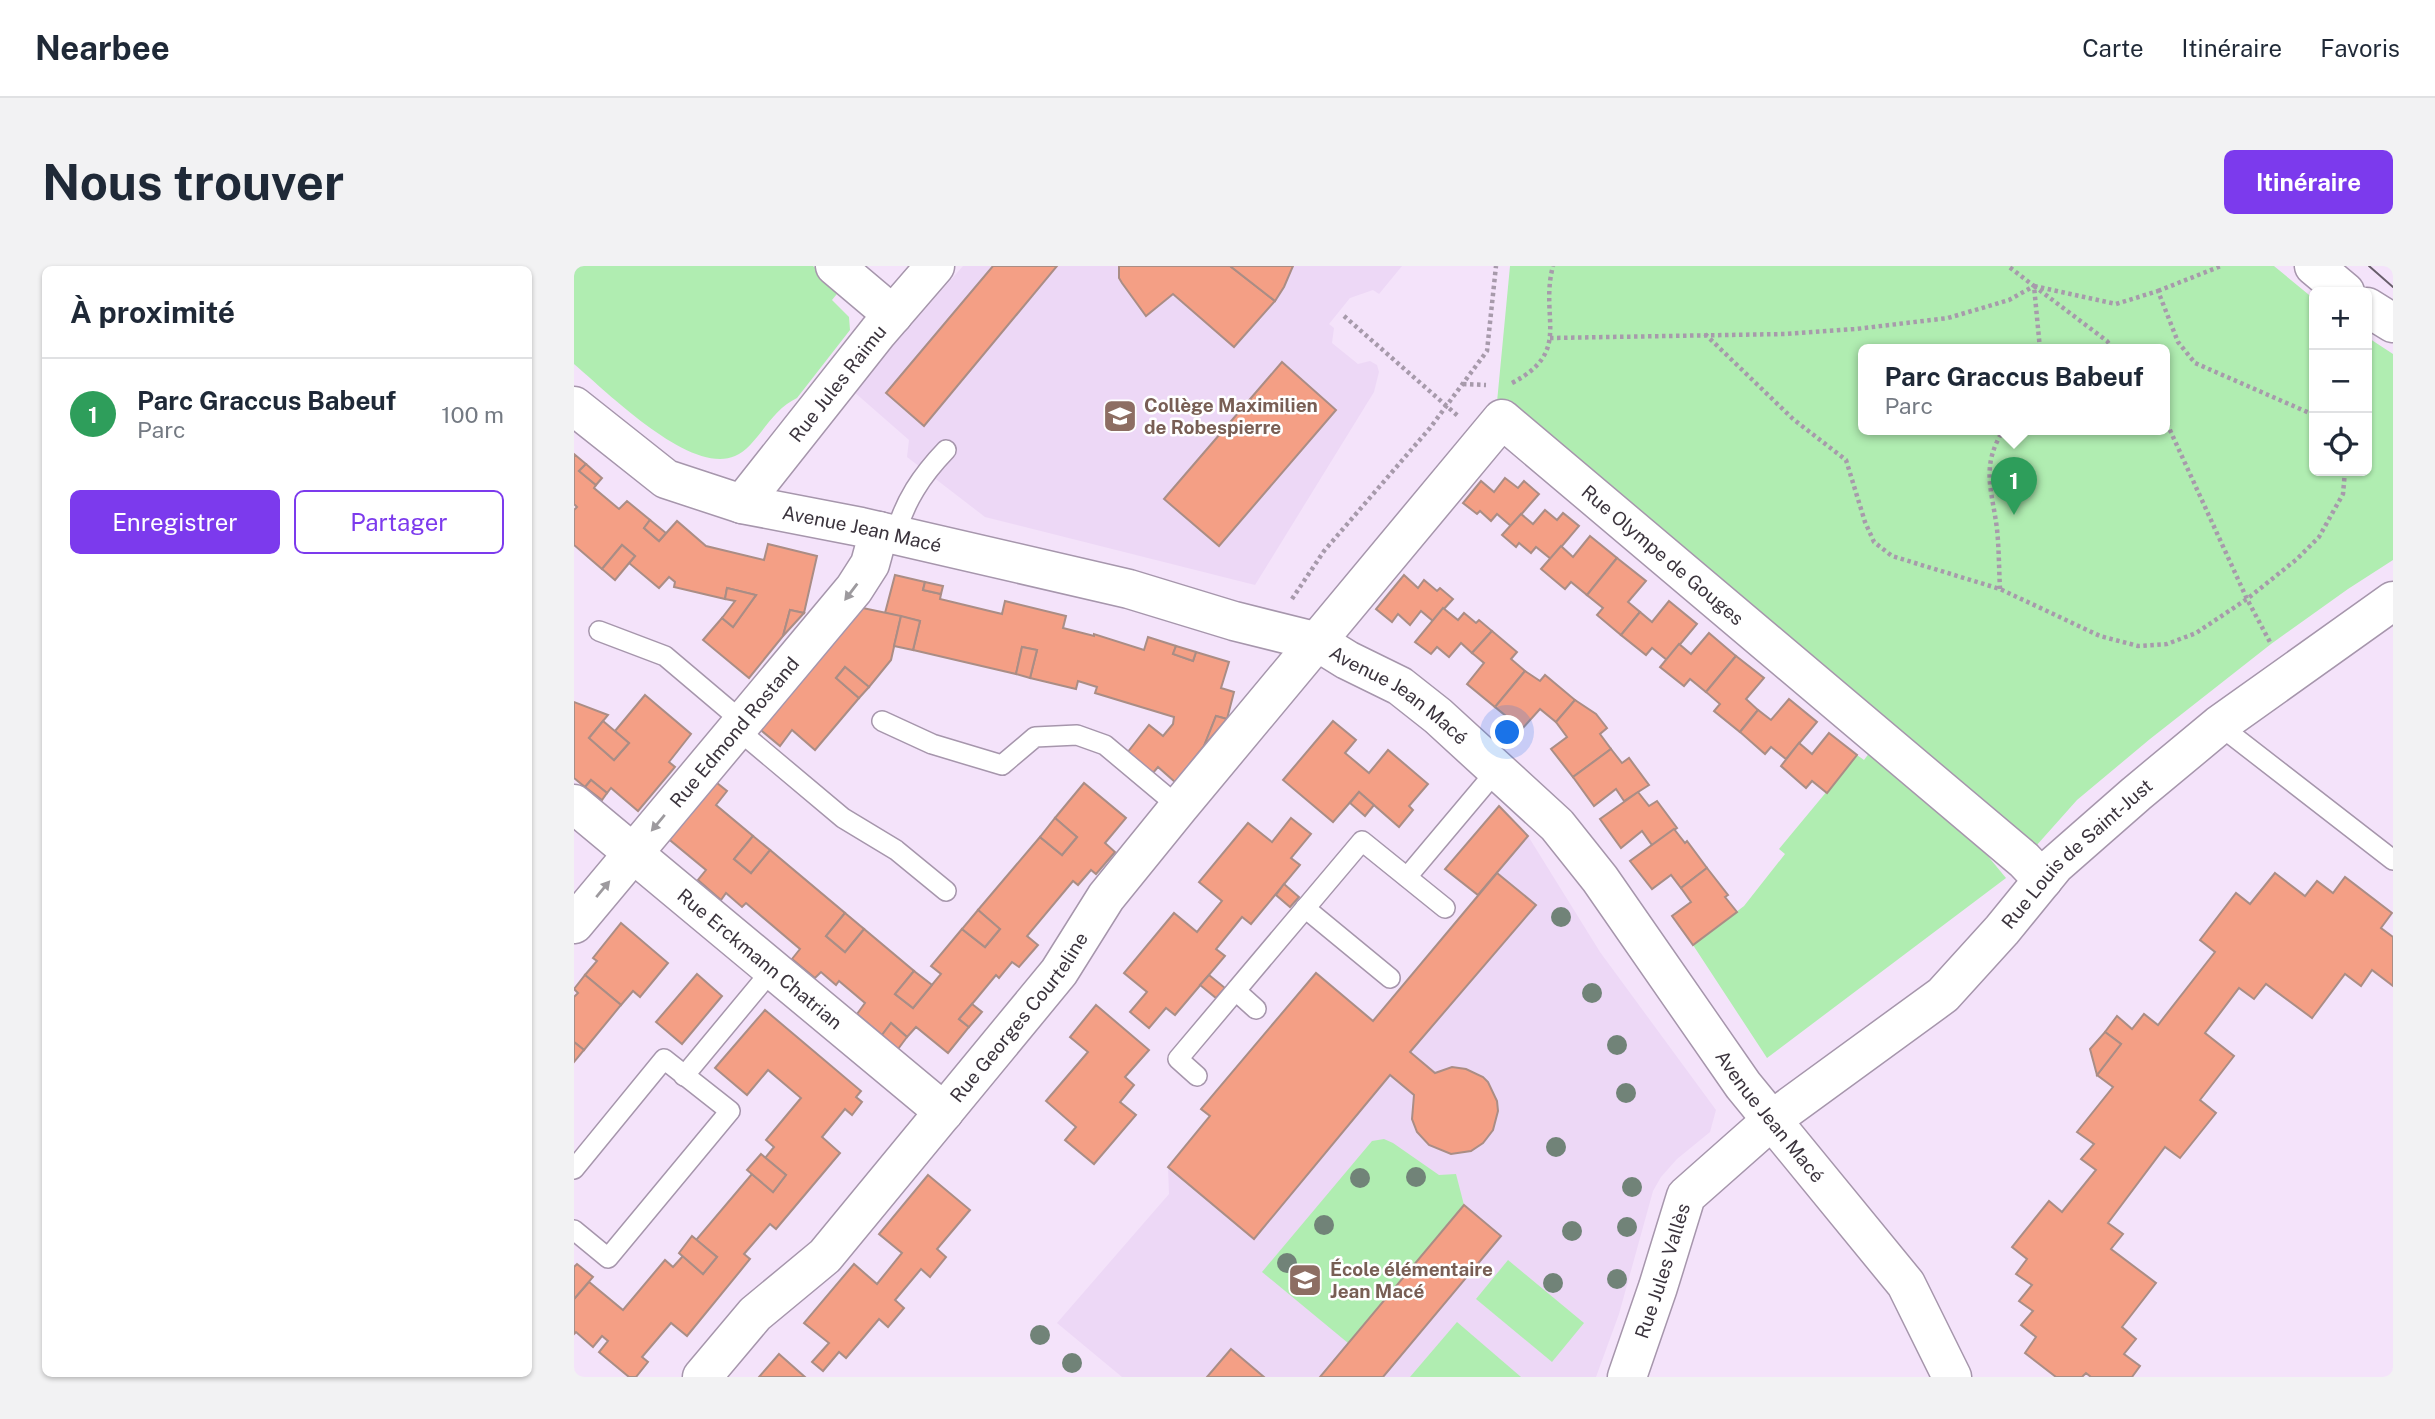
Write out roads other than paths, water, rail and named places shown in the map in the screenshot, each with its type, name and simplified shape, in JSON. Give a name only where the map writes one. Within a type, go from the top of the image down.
[{"type":"street","points":[[835,266],[893,315]]},
{"type":"street","name":"Rue Jules Raimu","points":[[742,504],[774,461],[935,266]]},
{"type":"street","points":[[2314,266],[2339,287]]},
{"type":"street","points":[[2372,310],[2393,323]]},
{"type":"street","name":"Avenue Jean Macé","points":[[574,406],[666,479],[742,504],[887,533],[1129,589],[1234,621],[1318,642],[1347,660],[1400,686],[1438,716],[1557,825],[1600,880],[1743,1085],[1906,1284],[1952,1377]]},
{"type":"street","name":"Rue Olympe de Gouges","points":[[1318,642],[1502,418],[2024,860],[2043,880]]},
{"type":"street","name":"Rue Edmond Rostand","points":[[574,924],[854,589],[887,533]]},
{"type":"street","name":"Rue Louis de Saint-Just","points":[[1773,1119],[1944,995],[2055,865],[2219,725],[2393,601]]},
{"type":"street","name":"Rue Georges Courteline","points":[[702,1377],[755,1314],[825,1256],[1059,972],[1106,897],[1318,642]]},
{"type":"street","name":"Rue Erckmann Chatrian","points":[[574,804],[944,1112]]},
{"type":"street","name":"Rue Jules Vallès","points":[[1627,1377],[1686,1196],[1773,1119]]},
{"type":"lane","points":[[887,533],[916,486],[946,450]]},
{"type":"lane","points":[[599,631],[665,656],[843,818],[896,849],[946,891]]},
{"type":"lane","points":[[882,721],[932,744],[1002,765],[1035,737],[1077,735],[1105,745],[1179,807]]},
{"type":"lane","points":[[2219,725],[2393,860]]},
{"type":"lane","points":[[1407,877],[1497,770]]},
{"type":"lane","points":[[1198,1076],[1178,1059],[1362,841],[1445,908]]},
{"type":"lane","points":[[1305,908],[1390,978]]},
{"type":"lane","points":[[684,1076],[772,970]]},
{"type":"lane","points":[[1236,991],[1256,1009]]},
{"type":"lane","points":[[574,1169],[664,1059],[730,1111],[608,1258],[574,1230]]},
{"type":"tram line","points":[[2369,266],[2393,287]]},
{"type":"place","name":"Collège Maximilien de Robespierre","points":[[1120,416]]},
{"type":"place","name":"Parc Graccus Babeuf","points":[[2014,515]]},
{"type":"place","name":"École élémentaire Jean Macé","points":[[1305,1280]]}]
